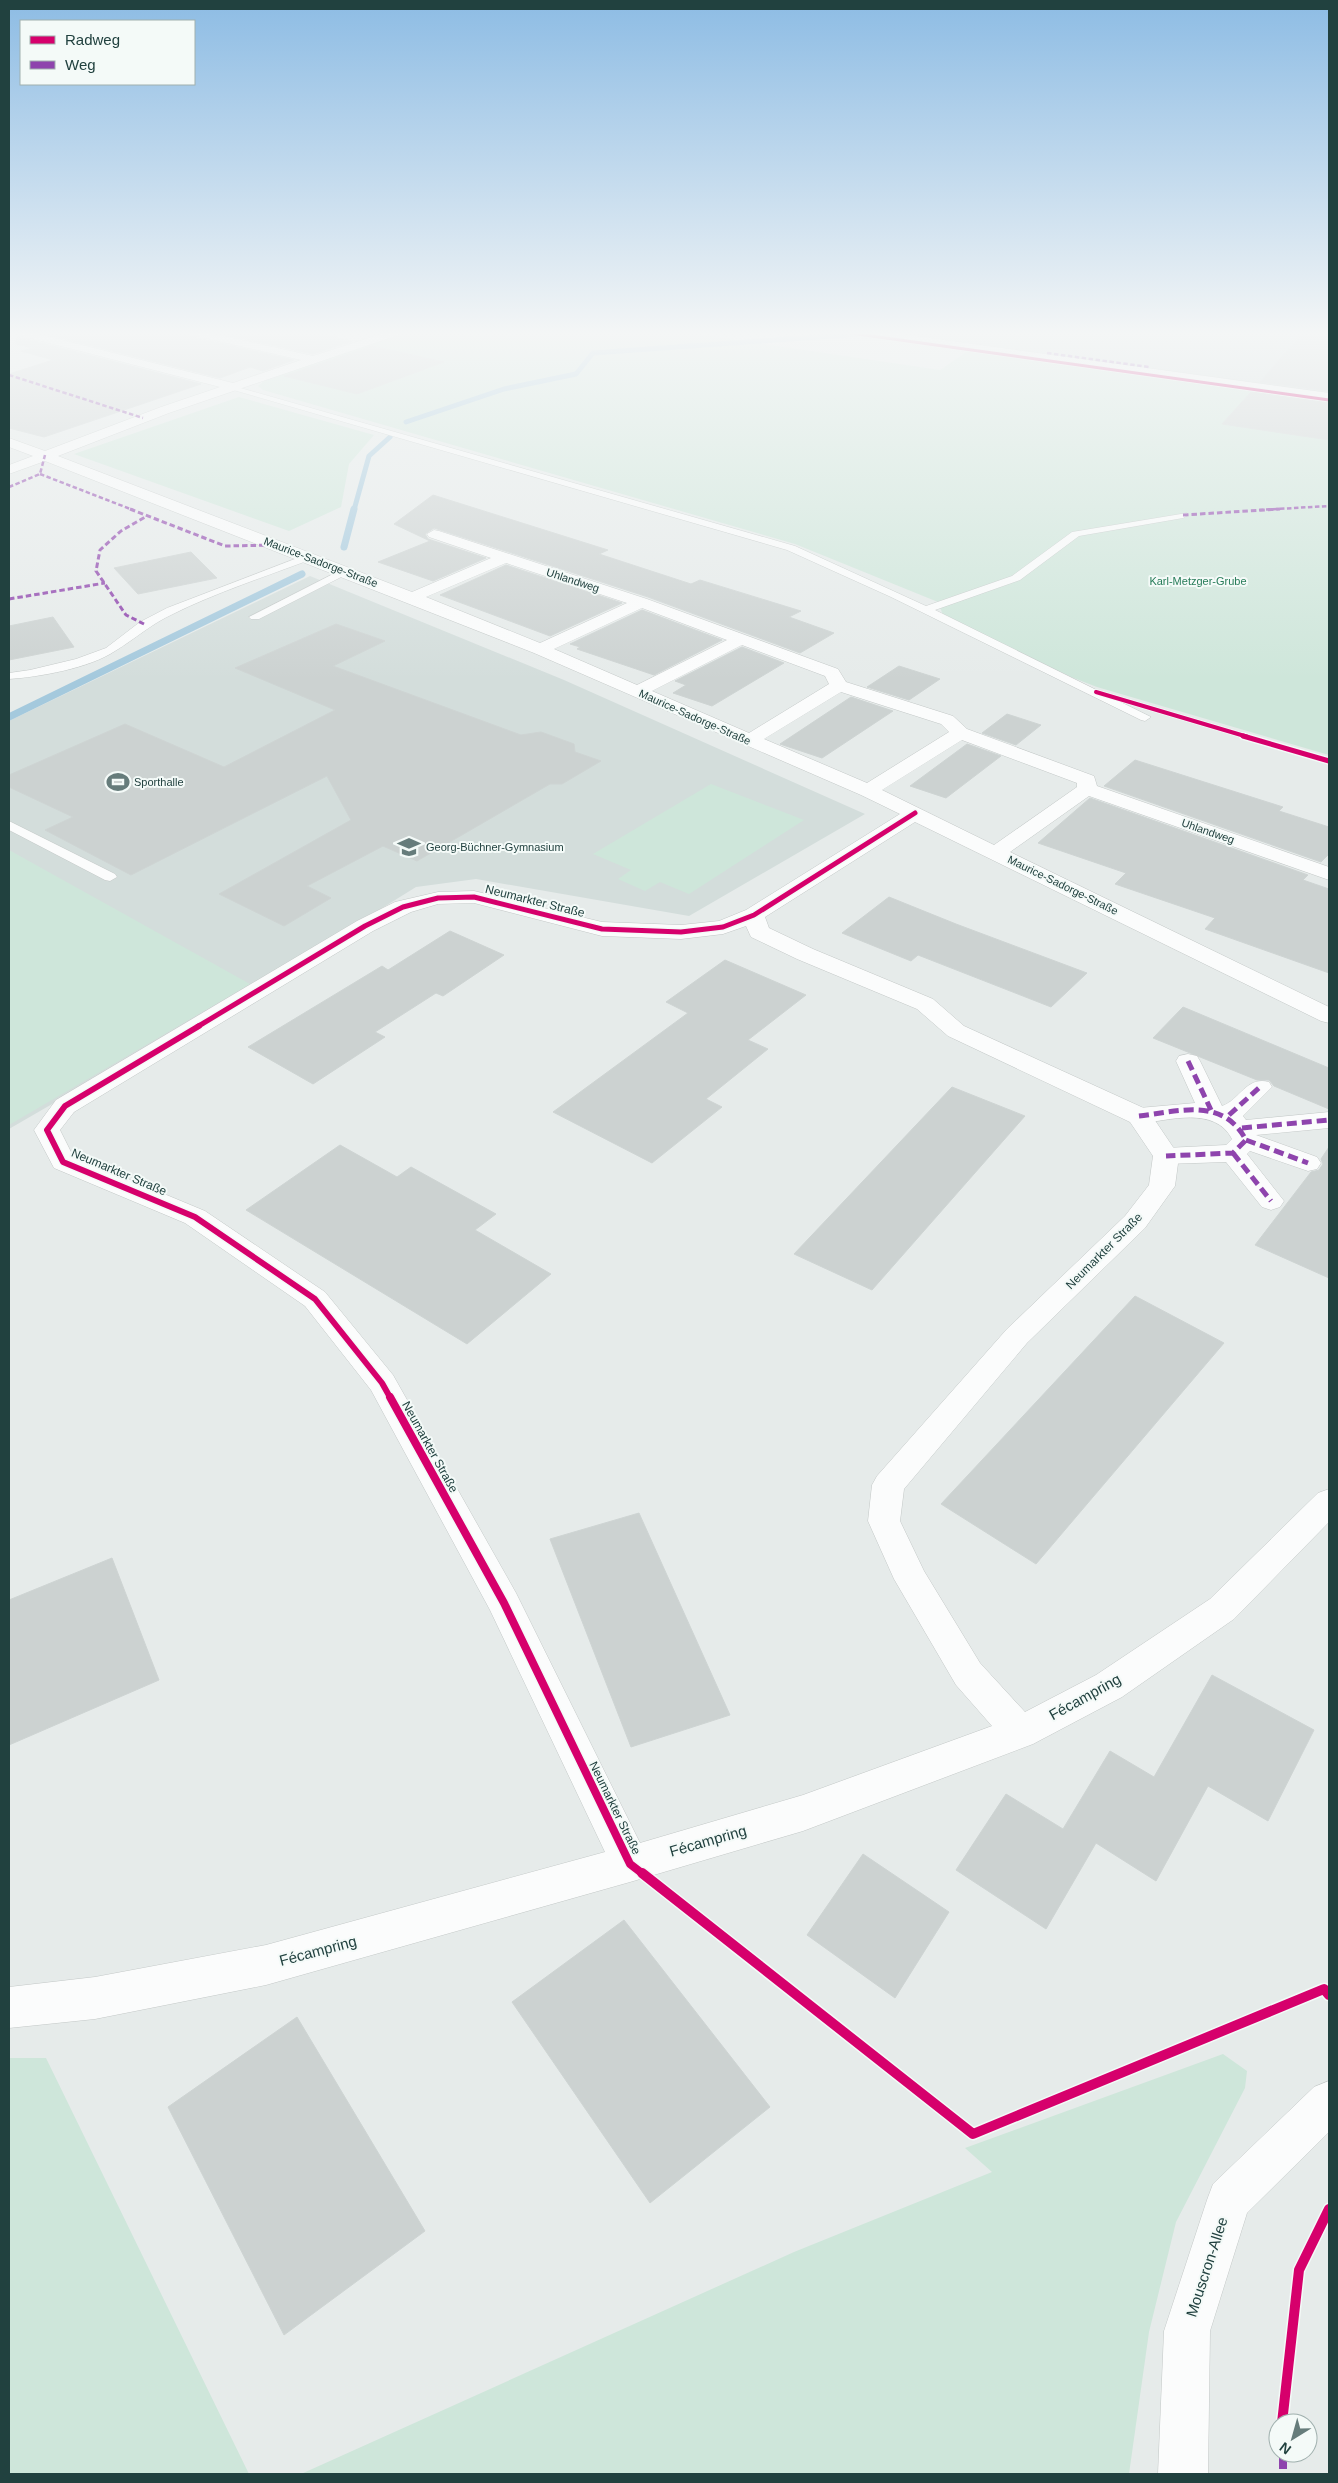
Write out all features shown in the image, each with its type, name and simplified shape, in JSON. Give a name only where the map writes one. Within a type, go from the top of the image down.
[{"type":"street","name":"Maurice-Sadorge-Straße","points":[[28,449],[345,571],[540,649],[868,791],[997,852],[1329,1016]]},
{"type":"street","points":[[9,470],[61,449]]},
{"type":"street","name":"Uhlandweg","points":[[434,534],[641,602],[832,673],[839,686],[947,720],[960,733],[1087,780],[1087,789],[1329,874]]},
{"type":"street","points":[[412,598],[505,558]]},
{"type":"street","points":[[540,649],[641,602]]},
{"type":"street","points":[[638,692],[741,639]]},
{"type":"street","points":[[750,740],[839,686]]},
{"type":"street","points":[[868,791],[960,733]]},
{"type":"street","points":[[997,852],[1087,789]]},
{"type":"street","name":"Neumarkter Straße","points":[[630,1864],[504,1603],[382,1383],[315,1300],[195,1217],[63,1162],[47,1130],[65,1106],[365,926],[403,907],[438,898],[474,898],[602,929],[681,932],[722,926],[754,915],[915,813]]},
{"type":"street","points":[[754,915],[760,932],[805,954],[925,1004],[956,1031],[1139,1116],[1232,1129],[1329,1120]]},
{"type":"street","points":[[1188,1061],[1232,1129],[1271,1201]]},
{"type":"street","points":[[1139,1116],[1166,1156],[1232,1129],[1260,1087]]},
{"type":"street","points":[[1232,1129],[1308,1163]]},
{"type":"street","name":"Neumarkter Straße","points":[[1020,1732],[968,1674],[911,1579],[884,1521],[888,1485],[1016,1336],[1135,1222],[1162,1186],[1166,1156]]},
{"type":"street","name":"Fécampring","points":[[9,2008],[95,1998],[266,1965],[630,1864],[803,1813],[1020,1732],[1109,1686],[1222,1609],[1329,1502]]},
{"type":"street","name":"Mouscron-Allee","points":[[1183,2474],[1187,2331],[1228,2200],[1329,2102]]},
{"type":"lane","points":[[447,449],[791,548],[925,610],[1146,717]]},
{"type":"lane","points":[[925,610],[1016,578],[1076,534],[1183,515]]},
{"type":"lane","points":[[9,676],[30,674],[80,662],[110,650],[144,624],[171,610],[308,557]]},
{"type":"lane","points":[[255,617],[345,571]]},
{"type":"lane","points":[[9,825],[110,877]]},
{"type":"shaded area","name":"Georg-Büchner-Gymnasium","points":[[310,576],[564,680],[865,814],[689,916],[476,879],[416,887],[268,979],[9,1129],[9,721]]},
{"type":"green space","points":[[89,449],[362,449],[349,464],[341,507],[289,531],[74,454]]},
{"type":"green space","name":"Karl-Metzger-Grube","points":[[466,449],[1329,449],[1329,755],[1097,687],[1071,677],[943,615],[938,602],[795,544]]},
{"type":"green space","points":[[711,784],[804,820],[689,894],[660,882],[645,891],[618,879],[631,870],[593,854]]},
{"type":"green space","points":[[9,850],[250,984],[9,1125]]},
{"type":"green space","points":[[1223,2054],[1247,2071],[1245,2088],[1176,2222],[1149,2332],[1129,2474],[301,2474],[794,2252],[992,2172],[965,2148]]},
{"type":"green space","points":[[9,2058],[46,2058],[249,2474],[9,2474]]},
{"type":"building","points":[[433,495],[608,550],[599,554],[691,584],[700,580],[801,611],[789,617],[834,633],[800,653],[648,597],[434,528],[425,534],[428,539],[486,558],[433,581],[378,562],[430,541],[394,524]]},
{"type":"building","points":[[191,552],[217,578],[138,594],[114,568]]},
{"type":"building","points":[[506,565],[622,603],[550,636],[440,595]]},
{"type":"building","points":[[642,610],[722,640],[654,675],[577,649],[580,647],[570,644]]},
{"type":"building","points":[[53,617],[74,647],[9,660],[9,626]]},
{"type":"building","points":[[336,624],[385,641],[333,666],[521,735],[541,732],[574,744],[575,752],[601,761],[562,784],[550,784],[417,861],[383,846],[307,886],[331,898],[284,926],[219,894],[351,820],[327,776],[131,875],[45,830],[73,817],[9,787],[9,775],[125,724],[224,767],[335,710],[235,668]]},
{"type":"building","points":[[742,647],[784,663],[712,706],[673,693],[686,685],[675,681]]},
{"type":"building","points":[[899,666],[940,679],[909,700],[867,687]]},
{"type":"building","points":[[851,697],[893,711],[822,758],[780,744]]},
{"type":"building","points":[[1007,714],[1041,725],[1016,745],[982,733]]},
{"type":"building","points":[[967,744],[1001,756],[946,798],[910,786]]},
{"type":"building","points":[[1135,760],[1283,807],[1279,811],[1329,827],[1329,854],[1321,862],[1104,786]]},
{"type":"building","points":[[1090,798],[1308,875],[1303,880],[1329,889],[1329,973],[1205,929],[1215,918],[1115,884],[1126,873],[1038,843]]},
{"type":"building","points":[[889,897],[1087,973],[1051,1007],[918,955],[911,961],[842,933]]},
{"type":"building","points":[[450,931],[504,955],[443,996],[436,993],[375,1032],[385,1037],[313,1084],[248,1047],[382,966],[388,970]]},
{"type":"building","points":[[725,960],[806,995],[748,1040],[768,1049],[706,1099],[722,1107],[652,1163],[553,1112],[688,1013],[666,1002]]},
{"type":"building","points":[[1183,1007],[1329,1068],[1329,1109],[1274,1086],[1269,1080],[1257,1080],[1153,1038]]},
{"type":"building","points":[[952,1087],[1025,1116],[872,1290],[794,1254]]},
{"type":"building","points":[[340,1145],[397,1177],[411,1167],[496,1214],[475,1230],[551,1274],[467,1344],[246,1210]]},
{"type":"building","points":[[1329,1147],[1329,1278],[1255,1245],[1311,1172],[1319,1170],[1323,1164],[1321,1159]]},
{"type":"building","points":[[1135,1296],[1224,1343],[1036,1564],[941,1504]]},
{"type":"building","points":[[639,1513],[730,1715],[631,1747],[550,1539]]},
{"type":"building","points":[[112,1558],[159,1680],[9,1745],[9,1600]]},
{"type":"building","points":[[1212,1675],[1314,1730],[1268,1821],[1208,1786],[1156,1881],[1096,1843],[1046,1929],[956,1870],[1006,1794],[1063,1829],[1110,1751],[1154,1777]]},
{"type":"building","points":[[863,1854],[949,1912],[895,1998],[807,1935]]},
{"type":"building","points":[[624,1920],[770,2107],[650,2203],[512,2002]]},
{"type":"building","points":[[297,2017],[425,2231],[284,2335],[168,2107]]},
{"type":"waterway","points":[[354,510],[369,456],[377,449]]},
{"type":"waterway","points":[[344,547],[354,509]]},
{"type":"waterway","points":[[9,717],[302,574]]},
{"type":"marked path","points":[[9,487],[40,474],[45,455]]},
{"type":"marked path","points":[[40,474],[225,546],[277,545]]},
{"type":"marked path","points":[[1183,515],[1329,506]]},
{"type":"marked path","points":[[144,624],[126,615],[96,571],[100,550],[121,531],[147,516]]},
{"type":"marked path","points":[[9,599],[105,583]]},
{"type":"marked path","points":[[1188,1061],[1211,1110]]},
{"type":"marked path","points":[[1229,1115],[1260,1087]]},
{"type":"marked path","points":[[1139,1116],[1200,1110],[1215,1112],[1228,1117],[1239,1126],[1246,1140],[1233,1153],[1166,1156]]},
{"type":"marked path","points":[[1242,1128],[1329,1120]]},
{"type":"marked path","points":[[1246,1140],[1308,1163]]},
{"type":"marked path","points":[[1233,1153],[1271,1201]]},
{"type":"marked path","points":[[1283,2463],[1283,2474]]},
{"type":"cycle path","points":[[1096,692],[1329,761]]},
{"type":"cycle path","points":[[915,813],[754,915],[723,927],[681,932],[602,929],[474,897],[438,898],[403,907],[365,926],[65,1106],[47,1130],[63,1162],[195,1217],[315,1299],[382,1383],[504,1603],[630,1864],[973,2134],[1324,1989],[1329,1995]]},
{"type":"cycle path","points":[[1283,2413],[1299,2270],[1329,2209]]},
{"type":"place","name":"Sporthalle","points":[[118,782]]},
{"type":"place","name":"Georg-Büchner-Gymnasium","points":[[409,847]]}]
